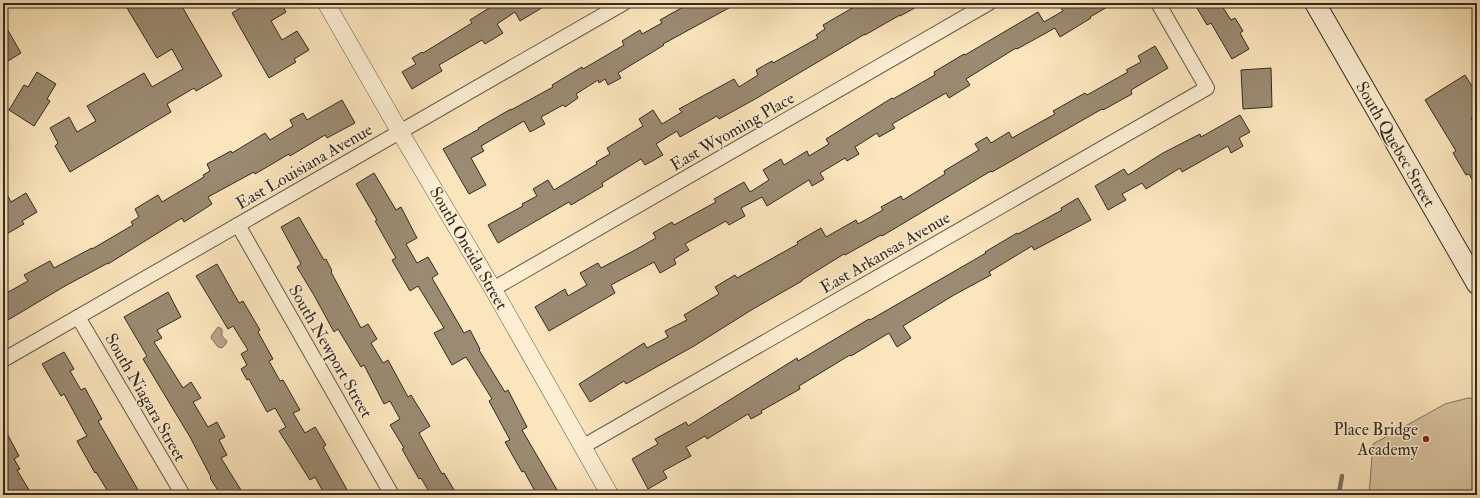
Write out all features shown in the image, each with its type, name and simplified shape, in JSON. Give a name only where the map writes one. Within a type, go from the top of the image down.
[{"type":"main road","name":"South Quebec Street","points":[[1315,3],[1477,284]]},
{"type":"street","name":"South Oneida Street","points":[[326,3],[493,289],[610,495]]},
{"type":"street","name":"East Louisiana Avenue","points":[[3,360],[624,3]]},
{"type":"street","name":"East Wyoming Place","points":[[493,289],[989,3]]},
{"type":"street","name":"East Arkansas Avenue","points":[[582,447],[1207,88],[1158,3]]},
{"type":"street","name":"South Newport Street","points":[[238,225],[392,495]]},
{"type":"street","name":"South Niagara Street","points":[[78,317],[183,495]]},
{"type":"shaded area","points":[[218,327],[222,329],[222,336],[227,341],[222,348],[218,347],[211,338]]},
{"type":"shaded area","name":"Place Bridge Academy","points":[[1468,398],[1477,399],[1477,495],[1369,495],[1373,444],[1445,404]]},
{"type":"building","points":[[124,3],[180,3],[222,76],[196,91],[194,88],[167,104],[171,112],[70,172],[55,146],[58,143],[50,128],[69,117],[77,132],[96,121],[87,106],[144,73],[152,87],[183,69],[172,49],[157,58]]},
{"type":"building","points":[[249,3],[281,3],[286,12],[271,21],[282,40],[297,31],[309,50],[294,59],[296,62],[269,78],[232,13]]},
{"type":"building","points":[[497,3],[550,3],[520,21],[515,12],[497,24],[503,33],[485,44],[482,40],[439,65],[442,71],[412,89],[402,72],[416,64],[412,58],[422,52],[423,53],[472,23],[470,20]]},
{"type":"building","points":[[690,3],[738,3],[663,44],[664,45],[618,73],[621,78],[608,85],[605,79],[599,83],[598,80],[576,94],[578,98],[565,107],[563,105],[541,117],[545,124],[530,132],[524,121],[481,146],[484,151],[471,158],[486,185],[469,194],[443,149],[511,109],[553,87],[552,85],[582,67],[583,69],[624,45],[622,41],[640,30],[642,34],[662,23],[660,20]]},
{"type":"building","points":[[861,3],[924,3],[865,34],[719,119],[717,116],[680,137],[677,131],[656,144],[663,155],[645,165],[641,159],[602,183],[603,186],[571,205],[569,202],[498,243],[488,225],[523,206],[522,204],[537,196],[533,189],[548,180],[554,190],[597,164],[596,162],[610,154],[607,148],[643,126],[639,119],[653,110],[662,124],[682,112],[679,109],[734,79],[739,87],[758,75],[756,70],[772,61],[773,63],[818,38],[816,35],[825,29],[823,25]]},
{"type":"building","points":[[1058,3],[1114,3],[1060,37],[1055,28],[1017,49],[1016,48],[966,79],[970,85],[949,98],[946,93],[892,124],[895,128],[879,137],[877,133],[855,147],[859,154],[847,161],[845,158],[820,173],[824,179],[812,186],[809,180],[767,206],[762,197],[741,208],[745,216],[729,225],[726,221],[685,244],[689,250],[674,259],[676,264],[660,273],[654,262],[611,285],[615,293],[549,331],[535,307],[565,289],[568,296],[587,285],[580,273],[598,263],[601,268],[637,249],[656,238],[653,233],[672,222],[674,225],[716,202],[714,199],[744,182],[750,192],[769,180],[763,170],[781,159],[784,165],[807,151],[809,156],[829,144],[826,139],[892,98],[893,99],[935,75],[934,72],[964,54],[965,55],[1038,12],[1044,22],[1063,11]]},
{"type":"building","points":[[1194,3],[1220,3],[1231,20],[1235,18],[1243,31],[1240,33],[1249,49],[1232,59],[1211,23],[1207,25]]},
{"type":"building","points":[[3,22],[21,53],[3,64]]},
{"type":"building","points":[[1155,46],[1168,68],[1131,90],[1132,94],[1103,110],[1102,109],[992,172],[991,171],[882,236],[881,235],[845,255],[844,254],[694,346],[626,384],[624,381],[590,402],[579,384],[644,343],[647,348],[668,337],[665,331],[687,320],[684,315],[719,294],[715,287],[735,275],[737,278],[798,244],[797,242],[821,228],[826,237],[856,220],[858,224],[883,210],[881,207],[901,196],[903,200],[945,174],[944,171],[979,150],[975,144],[987,137],[991,143],[1009,132],[1012,138],[1055,114],[1053,111],[1085,93],[1087,95],[1128,72],[1126,70],[1141,62],[1138,56]]},
{"type":"building","points":[[1271,68],[1272,107],[1243,109],[1241,70]]},
{"type":"building","points":[[37,72],[56,84],[47,99],[50,101],[34,126],[9,110],[24,85],[28,87]]},
{"type":"building","points":[[1465,75],[1475,91],[1473,92],[1477,99],[1477,114],[1471,118],[1477,128],[1477,188],[1469,174],[1466,175],[1453,153],[1456,151],[1425,100]]},
{"type":"building","points":[[342,100],[355,123],[327,138],[325,135],[290,156],[289,154],[255,174],[254,172],[208,197],[212,204],[184,222],[182,218],[108,264],[65,286],[3,323],[3,295],[28,281],[24,275],[50,261],[54,268],[92,249],[133,225],[131,222],[139,217],[135,209],[158,195],[162,202],[204,177],[203,175],[210,171],[207,164],[231,151],[232,153],[265,133],[270,140],[293,126],[290,120],[303,113],[307,120]]},
{"type":"building","points":[[1240,115],[1250,132],[1239,138],[1243,146],[1231,153],[1228,146],[1182,172],[1180,168],[1146,189],[1142,183],[1122,194],[1126,200],[1108,210],[1095,186],[1124,169],[1128,175],[1163,153],[1200,134],[1201,137]]},
{"type":"building","points":[[374,173],[396,210],[401,207],[417,238],[406,244],[417,263],[428,257],[438,274],[432,278],[464,333],[470,330],[480,349],[479,350],[505,392],[508,390],[527,427],[522,430],[560,495],[537,495],[524,471],[522,472],[505,442],[510,440],[489,401],[492,399],[466,357],[452,365],[434,333],[444,328],[418,286],[410,291],[392,260],[396,258],[375,221],[377,220],[356,184]]},
{"type":"building","points":[[3,187],[11,202],[26,193],[37,212],[22,221],[24,224],[3,236]]},
{"type":"building","points":[[1078,198],[1091,220],[1034,250],[1032,246],[989,272],[991,275],[954,295],[903,326],[911,338],[897,347],[889,333],[799,386],[800,389],[761,411],[762,413],[751,419],[748,414],[707,439],[705,436],[686,447],[691,456],[663,471],[667,478],[648,489],[632,459],[658,444],[655,439],[686,422],[688,426],[797,358],[798,361],[986,253],[985,252],[1017,233],[1018,234],[1062,210],[1061,208]]},
{"type":"building","points":[[299,217],[324,260],[326,259],[332,271],[331,272],[361,328],[368,324],[377,339],[371,343],[383,363],[388,360],[408,397],[411,395],[430,426],[419,433],[442,474],[444,473],[457,495],[431,495],[421,478],[419,479],[402,449],[404,448],[390,425],[400,419],[390,401],[384,404],[364,365],[361,367],[338,329],[334,332],[297,267],[301,264],[281,227]]},
{"type":"building","points":[[217,264],[239,303],[243,301],[260,330],[258,332],[273,359],[269,361],[280,381],[283,380],[300,410],[293,413],[305,433],[315,427],[326,445],[323,447],[350,495],[325,495],[315,477],[310,480],[279,431],[286,427],[275,408],[267,412],[249,379],[247,380],[241,369],[247,365],[241,354],[248,350],[233,326],[228,329],[196,276]]},
{"type":"building","points":[[168,292],[181,317],[157,330],[162,338],[154,342],[183,388],[191,382],[201,398],[193,402],[208,427],[217,422],[225,437],[219,440],[227,455],[221,458],[244,495],[221,495],[210,478],[211,477],[190,437],[143,359],[147,356],[124,317]]},
{"type":"building","points":[[64,352],[74,369],[70,371],[81,390],[85,388],[102,419],[98,421],[141,495],[110,495],[96,472],[95,473],[77,441],[87,436],[64,394],[61,396],[42,364]]},
{"type":"building","points":[[3,426],[19,456],[14,459],[20,469],[17,470],[32,495],[8,495],[3,486]]},
{"type":"waterway","points":[[1339,493],[1342,476]]},
{"type":"waterway","points":[[1320,495],[1340,492]]},
{"type":"place","name":"Place Bridge Academy","points":[[1426,439]]}]
